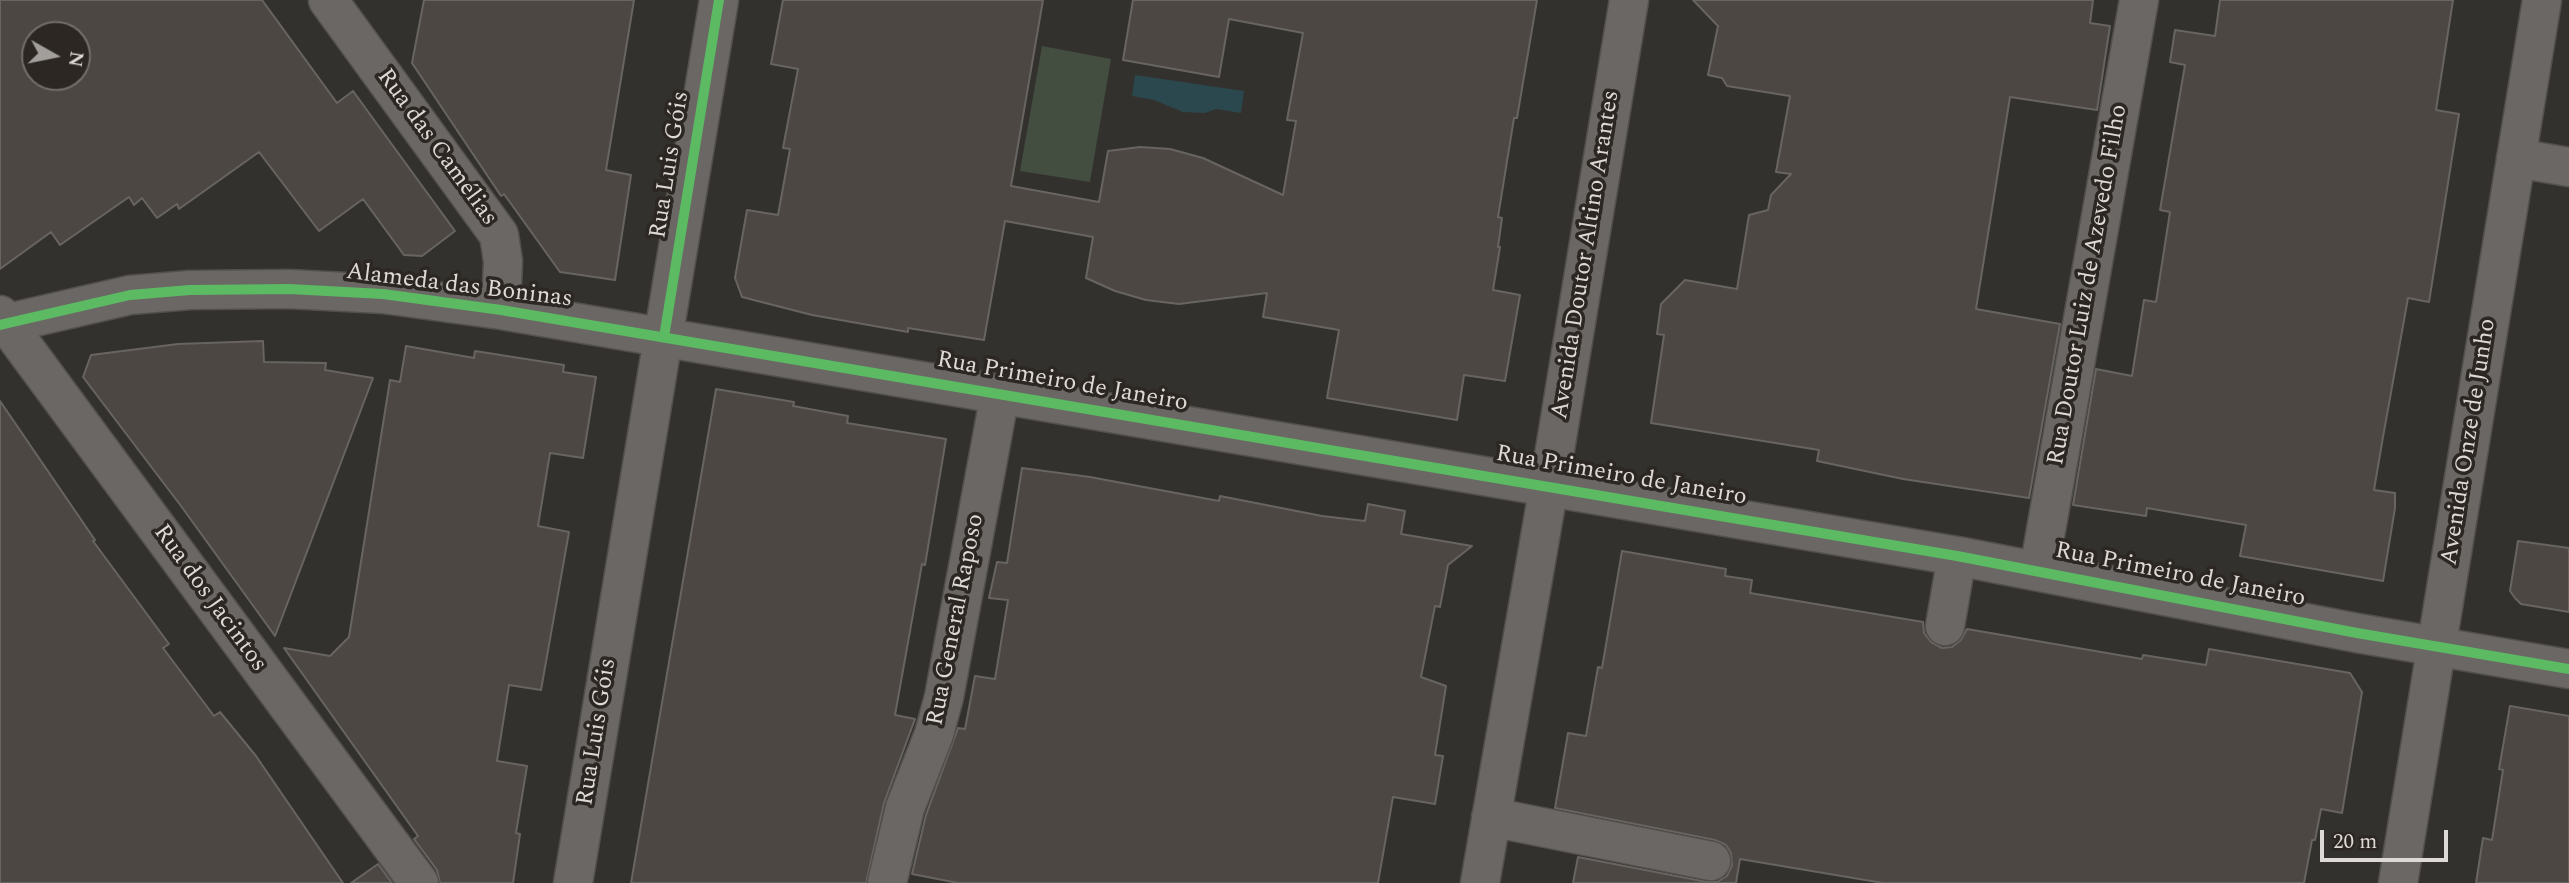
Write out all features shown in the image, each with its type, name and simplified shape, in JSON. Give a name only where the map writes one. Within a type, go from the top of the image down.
[{"type":"street","name":"Rua das Camélias","points":[[328,0],[499,235],[503,261],[501,310]]},
{"type":"street","name":"Rua Luis Góis","points":[[573,883],[719,0]]},
{"type":"street","name":"Avenida Doutor Altino Arantes","points":[[1480,883],[1629,0]]},
{"type":"street","name":"Rua Doutor Luiz de Azevedo Filho","points":[[2039,570],[2139,0]]},
{"type":"street","name":"Avenida Onze de Junho","points":[[2398,883],[2542,0]]},
{"type":"street","points":[[2516,158],[2569,167]]},
{"type":"street","name":"Alameda das Boninas","points":[[2,321],[130,295],[190,290],[289,289],[383,294],[664,337]]},
{"type":"street","name":"Rua dos Jacintos","points":[[2,321],[419,883]]},
{"type":"street","name":"Rua Primeiro de Janeiro","points":[[664,337],[2039,570],[2436,647],[2569,669]]},
{"type":"street","name":"Rua General Raposo","points":[[887,883],[905,807],[934,734],[944,697],[1000,394]]},
{"type":"street","points":[[1945,626],[1957,556]]},
{"type":"street","points":[[1491,817],[1711,861]]},
{"type":"green space","points":[[1042,46],[1111,59],[1090,182],[1020,171]]},
{"type":"water","points":[[1135,75],[1244,91],[1241,113],[1216,109],[1205,113],[1183,112],[1154,100],[1132,96]]},
{"type":"building","points":[[0,0],[262,0],[337,103],[353,91],[455,231],[422,256],[404,255],[363,199],[319,231],[259,152],[179,209],[177,204],[157,218],[142,198],[134,205],[129,197],[60,245],[51,232],[0,269]]},
{"type":"building","points":[[424,0],[634,0],[606,170],[631,175],[615,280],[560,272],[504,194],[501,196],[412,63]]},
{"type":"building","points":[[783,0],[1043,0],[1011,186],[1099,202],[1108,151],[1140,147],[1170,149],[1203,158],[1283,195],[1296,121],[1287,120],[1303,33],[1229,19],[1219,77],[1123,60],[1133,0],[1537,0],[1498,217],[1502,218],[1493,290],[1520,295],[1505,381],[1464,375],[1457,420],[1327,398],[1339,330],[1263,317],[1267,293],[1179,304],[1146,300],[1115,291],[1086,278],[1093,237],[1005,221],[984,340],[908,328],[908,332],[812,315],[742,297],[735,278],[747,210],[778,215],[790,149],[783,148],[798,69],[771,64]]},
{"type":"building","points":[[1693,0],[2093,0],[2090,23],[2110,26],[2097,110],[2010,97],[1976,309],[2060,324],[2029,498],[1903,479],[1817,461],[1819,450],[1651,423],[1664,335],[1657,334],[1661,304],[1685,280],[1737,289],[1749,215],[1768,210],[1771,195],[1791,174],[1776,172],[1790,96],[1727,86],[1722,78],[1708,75],[1718,26]]},
{"type":"building","points":[[2220,0],[2453,0],[2436,110],[2459,114],[2429,302],[2408,298],[2374,490],[2395,493],[2383,581],[2240,556],[2246,525],[2147,508],[2146,516],[2073,505],[2096,369],[2132,376],[2144,300],[2156,302],[2170,212],[2160,210],[2185,65],[2170,62],[2175,30],[2215,36]]},
{"type":"building","points":[[263,341],[264,362],[326,363],[325,370],[373,378],[275,636],[83,377],[91,355],[178,344]]},
{"type":"building","points":[[406,346],[474,358],[475,351],[564,365],[563,372],[596,377],[583,458],[550,453],[538,526],[569,532],[541,690],[509,685],[497,761],[527,766],[516,833],[520,834],[513,883],[440,883],[437,870],[414,839],[418,836],[284,648],[330,656],[349,637],[390,380],[400,382]]},
{"type":"building","points":[[716,389],[794,402],[793,406],[848,416],[847,423],[946,439],[925,565],[922,564],[895,715],[915,719],[884,803],[866,883],[631,883]]},
{"type":"building","points":[[0,401],[95,540],[93,541],[169,644],[163,648],[214,716],[220,712],[256,756],[343,883],[0,883]]},
{"type":"building","points":[[1022,468],[1090,477],[1219,501],[1220,496],[1322,516],[1365,521],[1368,504],[1405,511],[1401,534],[1472,546],[1448,565],[1440,607],[1435,606],[1421,677],[1446,686],[1435,755],[1443,756],[1435,804],[1393,797],[1378,883],[958,883],[912,874],[926,815],[958,728],[965,729],[975,676],[995,679],[1008,600],[989,598],[997,562],[1007,563]]},
{"type":"building","points":[[2518,541],[2569,548],[2569,612],[2521,604],[2515,598],[2510,591]]},
{"type":"building","points":[[1622,551],[1726,569],[1725,576],[1752,580],[1750,593],[1923,622],[1924,633],[1931,642],[1942,648],[1952,647],[1961,640],[1967,629],[2142,659],[2143,655],[2206,665],[2209,649],[2350,673],[2362,692],[2342,813],[2321,809],[2304,883],[1883,883],[1740,859],[1736,883],[1573,883],[1578,857],[1707,882],[1717,882],[1727,876],[1732,865],[1731,853],[1726,845],[1715,840],[1555,808],[1568,733],[1586,736],[1598,667],[1602,668]]},
{"type":"building","points":[[2510,706],[2569,716],[2569,883],[2476,883],[2483,838],[2492,840],[2503,770],[2499,769]]},
{"type":"building","points":[[378,864],[392,883],[351,883]]},
{"type":"cycle path","points":[[664,337],[719,0]]},
{"type":"cycle path","points":[[0,325],[130,295],[190,290],[289,289],[383,294],[501,310],[1957,556],[2357,633],[2569,669]]}]
